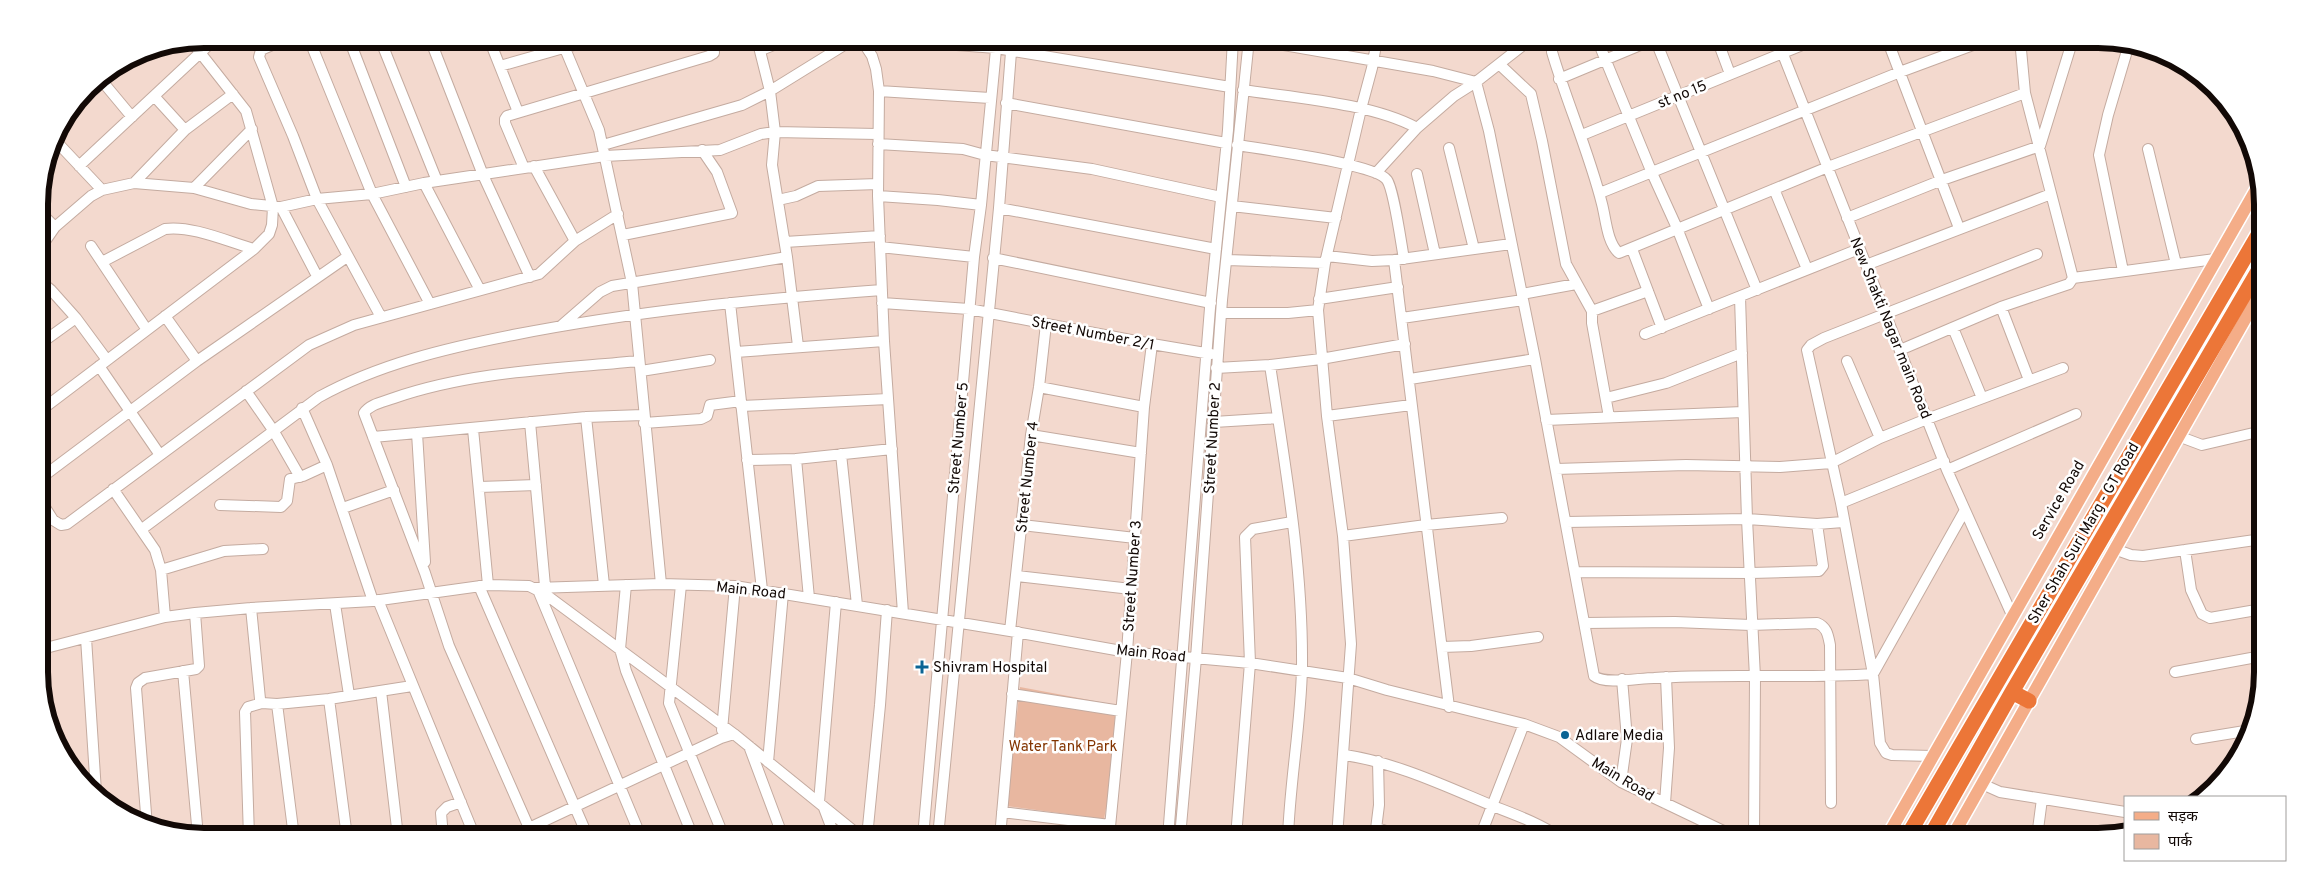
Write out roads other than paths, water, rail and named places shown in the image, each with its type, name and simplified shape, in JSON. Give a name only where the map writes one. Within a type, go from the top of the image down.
[{"type":"highway","name":"Sher Shah Suri Marg - GT Road","points":[[1912,828],[2254,242]]},
{"type":"highway","name":"Sher Shah Suri Marg - GT Road","points":[[1935,828],[2012,692],[2254,278]]},
{"type":"highway","points":[[2012,692],[2029,701]]},
{"type":"main road","name":"Service Road","points":[[1892,828],[2215,258],[2253,194]]},
{"type":"main road","points":[[1957,828],[2254,303]]},
{"type":"street","points":[[1169,828],[1212,354],[1211,303],[1226,143],[1232,47]]},
{"type":"street","name":"Street Number 2","points":[[1181,828],[1214,422],[1216,368],[1212,354],[1221,313],[1248,47]]},
{"type":"street","points":[[1297,47],[1433,71],[1476,82]]},
{"type":"street","points":[[1338,828],[1352,644],[1343,536],[1321,360],[1318,304],[1326,260],[1376,47]]},
{"type":"street","points":[[1376,173],[1417,128],[1454,96],[1476,82],[1519,47]]},
{"type":"street","points":[[1601,47],[1709,309]]},
{"type":"street","points":[[1560,78],[1636,47]]},
{"type":"street","points":[[1658,47],[1757,290]]},
{"type":"street","points":[[1720,47],[1730,74]]},
{"type":"street","name":"New Shakti Nagar main Road","points":[[1780,47],[1946,466],[2012,615]]},
{"type":"street","name":"st no 15","points":[[1582,135],[1795,47]]},
{"type":"street","points":[[1890,47],[1959,228]]},
{"type":"street","points":[[1600,194],[1700,152],[1967,47]]},
{"type":"street","points":[[2021,47],[2025,93],[2073,278]]},
{"type":"street","points":[[2040,146],[2071,47]]},
{"type":"street","points":[[197,48],[246,111],[277,207],[317,276]]},
{"type":"street","points":[[79,166],[205,48]]},
{"type":"street","points":[[266,48],[261,50],[259,57],[293,136],[317,199],[381,317]]},
{"type":"street","points":[[313,48],[372,194],[430,304]]},
{"type":"street","points":[[352,48],[406,187]]},
{"type":"street","points":[[384,48],[437,182]]},
{"type":"street","points":[[433,48],[483,174],[530,277]]},
{"type":"street","points":[[493,48],[518,112]]},
{"type":"street","points":[[500,66],[550,48]]},
{"type":"street","points":[[565,48],[585,94],[603,145],[632,283],[643,419],[661,584]]},
{"type":"street","points":[[575,241],[530,167],[505,121],[507,116],[709,56],[714,53],[715,48]]},
{"type":"street","points":[[767,48],[761,50],[770,91],[775,132],[772,166],[793,296],[798,346]]},
{"type":"street","points":[[603,145],[742,105],[770,91],[840,48]]},
{"type":"street","points":[[867,48],[876,68],[879,91],[878,196],[882,303],[903,613]]},
{"type":"street","name":"Street Number 5","points":[[924,828],[969,309],[996,48]]},
{"type":"street","points":[[1005,48],[1011,51],[1230,86]]},
{"type":"street","points":[[939,828],[998,208],[1011,48]]},
{"type":"street","points":[[2122,271],[2099,155],[2108,115],[2127,51]]},
{"type":"street","points":[[1552,52],[1582,135],[1613,246],[1619,253],[1828,167],[1923,133],[2025,93]]},
{"type":"street","points":[[1499,64],[1530,94],[1542,141],[1566,264],[1592,311],[1592,323],[1609,416]]},
{"type":"street","points":[[1476,82],[1488,131],[1535,359],[1594,676],[1606,681],[1666,677],[1830,677],[1873,674]]},
{"type":"street","points":[[104,84],[132,117]]},
{"type":"street","points":[[1243,90],[1361,109],[1395,118],[1417,128]]},
{"type":"street","points":[[879,91],[990,98]]},
{"type":"street","points":[[134,183],[185,130],[234,94]]},
{"type":"street","points":[[154,96],[185,130]]},
{"type":"street","points":[[1006,103],[1226,143]]},
{"type":"street","points":[[194,188],[252,129]]},
{"type":"street","points":[[48,237],[55,227],[81,204],[102,190],[134,183],[194,188],[251,204],[277,207],[317,199],[372,194],[424,183],[604,156],[720,150],[761,134],[775,132],[878,139],[963,148],[985,155],[1092,169],[1221,197]]},
{"type":"street","points":[[59,144],[102,190]]},
{"type":"street","points":[[1237,145],[1348,164],[1376,173],[1386,179],[1390,187],[1399,259],[1398,287],[1449,707]]},
{"type":"street","points":[[1847,218],[1942,180],[2040,146]]},
{"type":"street","points":[[1449,148],[1474,250]]},
{"type":"street","points":[[2148,149],[2176,264]]},
{"type":"street","points":[[622,235],[732,213],[717,172],[702,150]]},
{"type":"street","points":[[1417,174],[1434,254]]},
{"type":"street","points":[[424,183],[480,290]]},
{"type":"street","points":[[778,200],[796,196],[818,186],[878,184]]},
{"type":"street","points":[[1774,189],[1807,269]]},
{"type":"street","points":[[1866,265],[2051,194]]},
{"type":"street","points":[[878,196],[981,205]]},
{"type":"street","points":[[1232,206],[1336,218]]},
{"type":"street","points":[[48,405],[254,249],[269,234],[277,207]]},
{"type":"street","points":[[998,208],[1216,249]]},
{"type":"street","points":[[47,512],[53,520],[61,525],[67,524],[246,391],[324,337],[381,317],[530,277],[546,270],[575,241],[618,214]]},
{"type":"street","points":[[48,220],[55,227]]},
{"type":"street","points":[[102,262],[165,229],[173,228],[200,233],[254,249]]},
{"type":"street","points":[[785,242],[880,236]]},
{"type":"street","points":[[1226,260],[1399,259],[1512,244]]},
{"type":"street","points":[[91,246],[147,330]]},
{"type":"street","points":[[880,248],[974,257]]},
{"type":"street","points":[[1632,249],[1662,328]]},
{"type":"street","points":[[1645,334],[1859,249]]},
{"type":"street","points":[[1932,756],[1892,755],[1886,753],[1882,748],[1873,674],[1843,522],[1841,503],[1807,350],[1815,342],[2037,254]]},
{"type":"street","points":[[47,473],[197,361],[347,257]]},
{"type":"street","points":[[562,325],[600,292],[612,286],[787,257]]},
{"type":"street","points":[[993,258],[1211,303]]},
{"type":"street","points":[[1900,350],[2001,307],[2069,284],[2073,278],[2215,258]]},
{"type":"street","points":[[1402,318],[1522,297],[1576,284]]},
{"type":"street","points":[[48,287],[76,318],[131,412],[160,455]]},
{"type":"street","points":[[1221,313],[1288,313],[1318,304],[1398,287]]},
{"type":"street","points":[[142,529],[302,408],[344,383],[406,361],[454,347],[562,325],[793,296],[882,290]]},
{"type":"street","points":[[1592,311],[1648,291]]},
{"type":"street","points":[[1740,297],[1751,625],[1755,677],[1754,828]]},
{"type":"street","points":[[730,303],[762,590]]},
{"type":"street","name":"Street Number 2/1","points":[[882,303],[969,309],[1212,354]]},
{"type":"street","points":[[2001,307],[2029,380]]},
{"type":"street","points":[[165,316],[197,361]]},
{"type":"street","points":[[48,338],[76,318]]},
{"type":"street","name":"Street Number 4","points":[[1001,828],[1012,694],[1017,576],[1031,435],[1046,324]]},
{"type":"street","points":[[1953,328],[1982,398]]},
{"type":"street","points":[[736,352],[884,341]]},
{"type":"street","name":"Street Number 3","points":[[1110,828],[1127,652],[1144,407],[1152,344]]},
{"type":"street","points":[[1216,368],[1321,360],[1405,344]]},
{"type":"street","points":[[1606,398],[1666,383],[1742,353]]},
{"type":"street","points":[[1410,379],[1535,359]]},
{"type":"street","points":[[529,828],[450,646],[430,592],[425,572],[364,417],[366,410],[370,406],[420,390],[468,378],[710,360]]},
{"type":"street","points":[[1847,361],[1880,438]]},
{"type":"street","points":[[1270,365],[1292,522],[1302,640],[1302,670],[1289,828]]},
{"type":"street","points":[[1556,469],[1780,467],[1831,463],[1880,438],[2063,368]]},
{"type":"street","points":[[1039,387],[1144,407]]},
{"type":"street","points":[[246,391],[273,430],[300,477]]},
{"type":"street","points":[[373,437],[586,418],[701,419],[706,416],[710,405],[888,399]]},
{"type":"street","points":[[1327,416],[1412,405]]},
{"type":"street","points":[[302,408],[327,465],[376,600],[472,828]]},
{"type":"street","points":[[1546,420],[1743,412]]},
{"type":"street","points":[[1841,503],[1946,466],[2076,414]]},
{"type":"street","points":[[586,418],[604,585]]},
{"type":"street","points":[[1214,422],[1278,418]]},
{"type":"street","points":[[530,422],[536,485],[539,588],[637,828]]},
{"type":"street","points":[[473,429],[479,488],[484,585],[584,828]]},
{"type":"street","points":[[416,433],[425,572]]},
{"type":"street","points":[[2178,436],[2202,445],[2254,433]]},
{"type":"street","points":[[1031,435],[1141,453]]},
{"type":"street","points":[[747,460],[796,459],[892,449]]},
{"type":"street","points":[[841,454],[857,606]]},
{"type":"street","points":[[796,459],[809,598]]},
{"type":"street","points":[[220,505],[280,507],[286,501],[289,481],[327,465]]},
{"type":"street","points":[[479,488],[536,485]]},
{"type":"street","points":[[113,489],[155,550],[161,570],[165,617]]},
{"type":"street","points":[[343,508],[394,490]]},
{"type":"street","points":[[1873,674],[1965,510]]},
{"type":"street","points":[[1343,536],[1426,525],[1502,518]]},
{"type":"street","points":[[1566,522],[1747,519],[1817,524],[1843,522]]},
{"type":"street","points":[[1237,828],[1250,663],[1245,537],[1253,529],[1292,522]]},
{"type":"street","points":[[1575,572],[1815,572],[1822,569],[1817,524]]},
{"type":"street","points":[[1022,525],[1135,538]]},
{"type":"street","points":[[2114,549],[2131,555],[2143,556],[2254,540]]},
{"type":"street","points":[[161,570],[224,551],[263,549]]},
{"type":"street","points":[[2185,550],[2191,590],[2202,614],[2210,618],[2254,610]]},
{"type":"street","points":[[1017,576],[1131,589]]},
{"type":"street","name":"Main Road","points":[[47,648],[165,617],[251,608],[376,600],[484,585],[539,588],[661,584],[735,586],[1014,631],[1127,652],[1250,663],[1348,678],[1449,707],[1524,724],[1559,737],[1622,782],[1717,828]]},
{"type":"street","points":[[626,585],[620,649],[626,671],[689,828]]},
{"type":"street","points":[[681,586],[669,703],[720,828]]},
{"type":"street","points":[[721,738],[735,586]]},
{"type":"street","points":[[539,588],[734,734],[850,828]]},
{"type":"street","points":[[768,762],[783,593]]},
{"type":"street","points":[[831,828],[821,804],[836,602]]},
{"type":"street","points":[[335,604],[350,695]]},
{"type":"street","points":[[251,608],[260,699],[262,703]]},
{"type":"street","points":[[868,828],[887,610]]},
{"type":"street","points":[[146,817],[136,688],[138,682],[145,678],[183,672],[196,669],[199,666],[195,614]]},
{"type":"street","points":[[1585,623],[1675,622],[1751,625],[1817,623],[1823,625],[1828,632],[1830,645],[1831,803]]},
{"type":"street","points":[[1442,647],[1470,646],[1538,637]]},
{"type":"street","points":[[86,638],[96,785]]},
{"type":"street","points":[[2175,672],[2254,657]]},
{"type":"street","points":[[183,672],[197,828]]},
{"type":"street","points":[[1665,804],[1669,748],[1666,677]]},
{"type":"street","points":[[1622,679],[1626,739],[1622,782]]},
{"type":"street","points":[[249,828],[245,712],[248,707],[262,703],[277,704],[329,699],[412,686]]},
{"type":"street","points":[[381,691],[397,828]]},
{"type":"street","points":[[1012,694],[1121,711]]},
{"type":"street","points":[[329,699],[345,828]]},
{"type":"street","points":[[277,704],[293,828]]},
{"type":"street","points":[[1484,828],[1524,724]]},
{"type":"street","points":[[2196,739],[2241,732]]},
{"type":"street","points":[[539,828],[575,806],[619,784],[721,738],[734,734]]},
{"type":"street","points":[[748,745],[780,828]]},
{"type":"street","points":[[1345,754],[1378,761],[1452,788],[1544,828]]},
{"type":"street","points":[[1376,828],[1378,761]]},
{"type":"street","points":[[1982,784],[2000,792],[2124,812]]},
{"type":"street","points":[[2038,828],[2042,799]]},
{"type":"street","points":[[442,828],[441,813],[446,807],[462,802]]},
{"type":"street","points":[[1002,812],[1110,825]]},
{"type":"place","name":"Shivram Hospital","points":[[922,667]]},
{"type":"place","name":"Adlare Media","points":[[1565,735]]},
{"type":"park label","name":"Water Tank Park","points":[[1063,746]]}]
